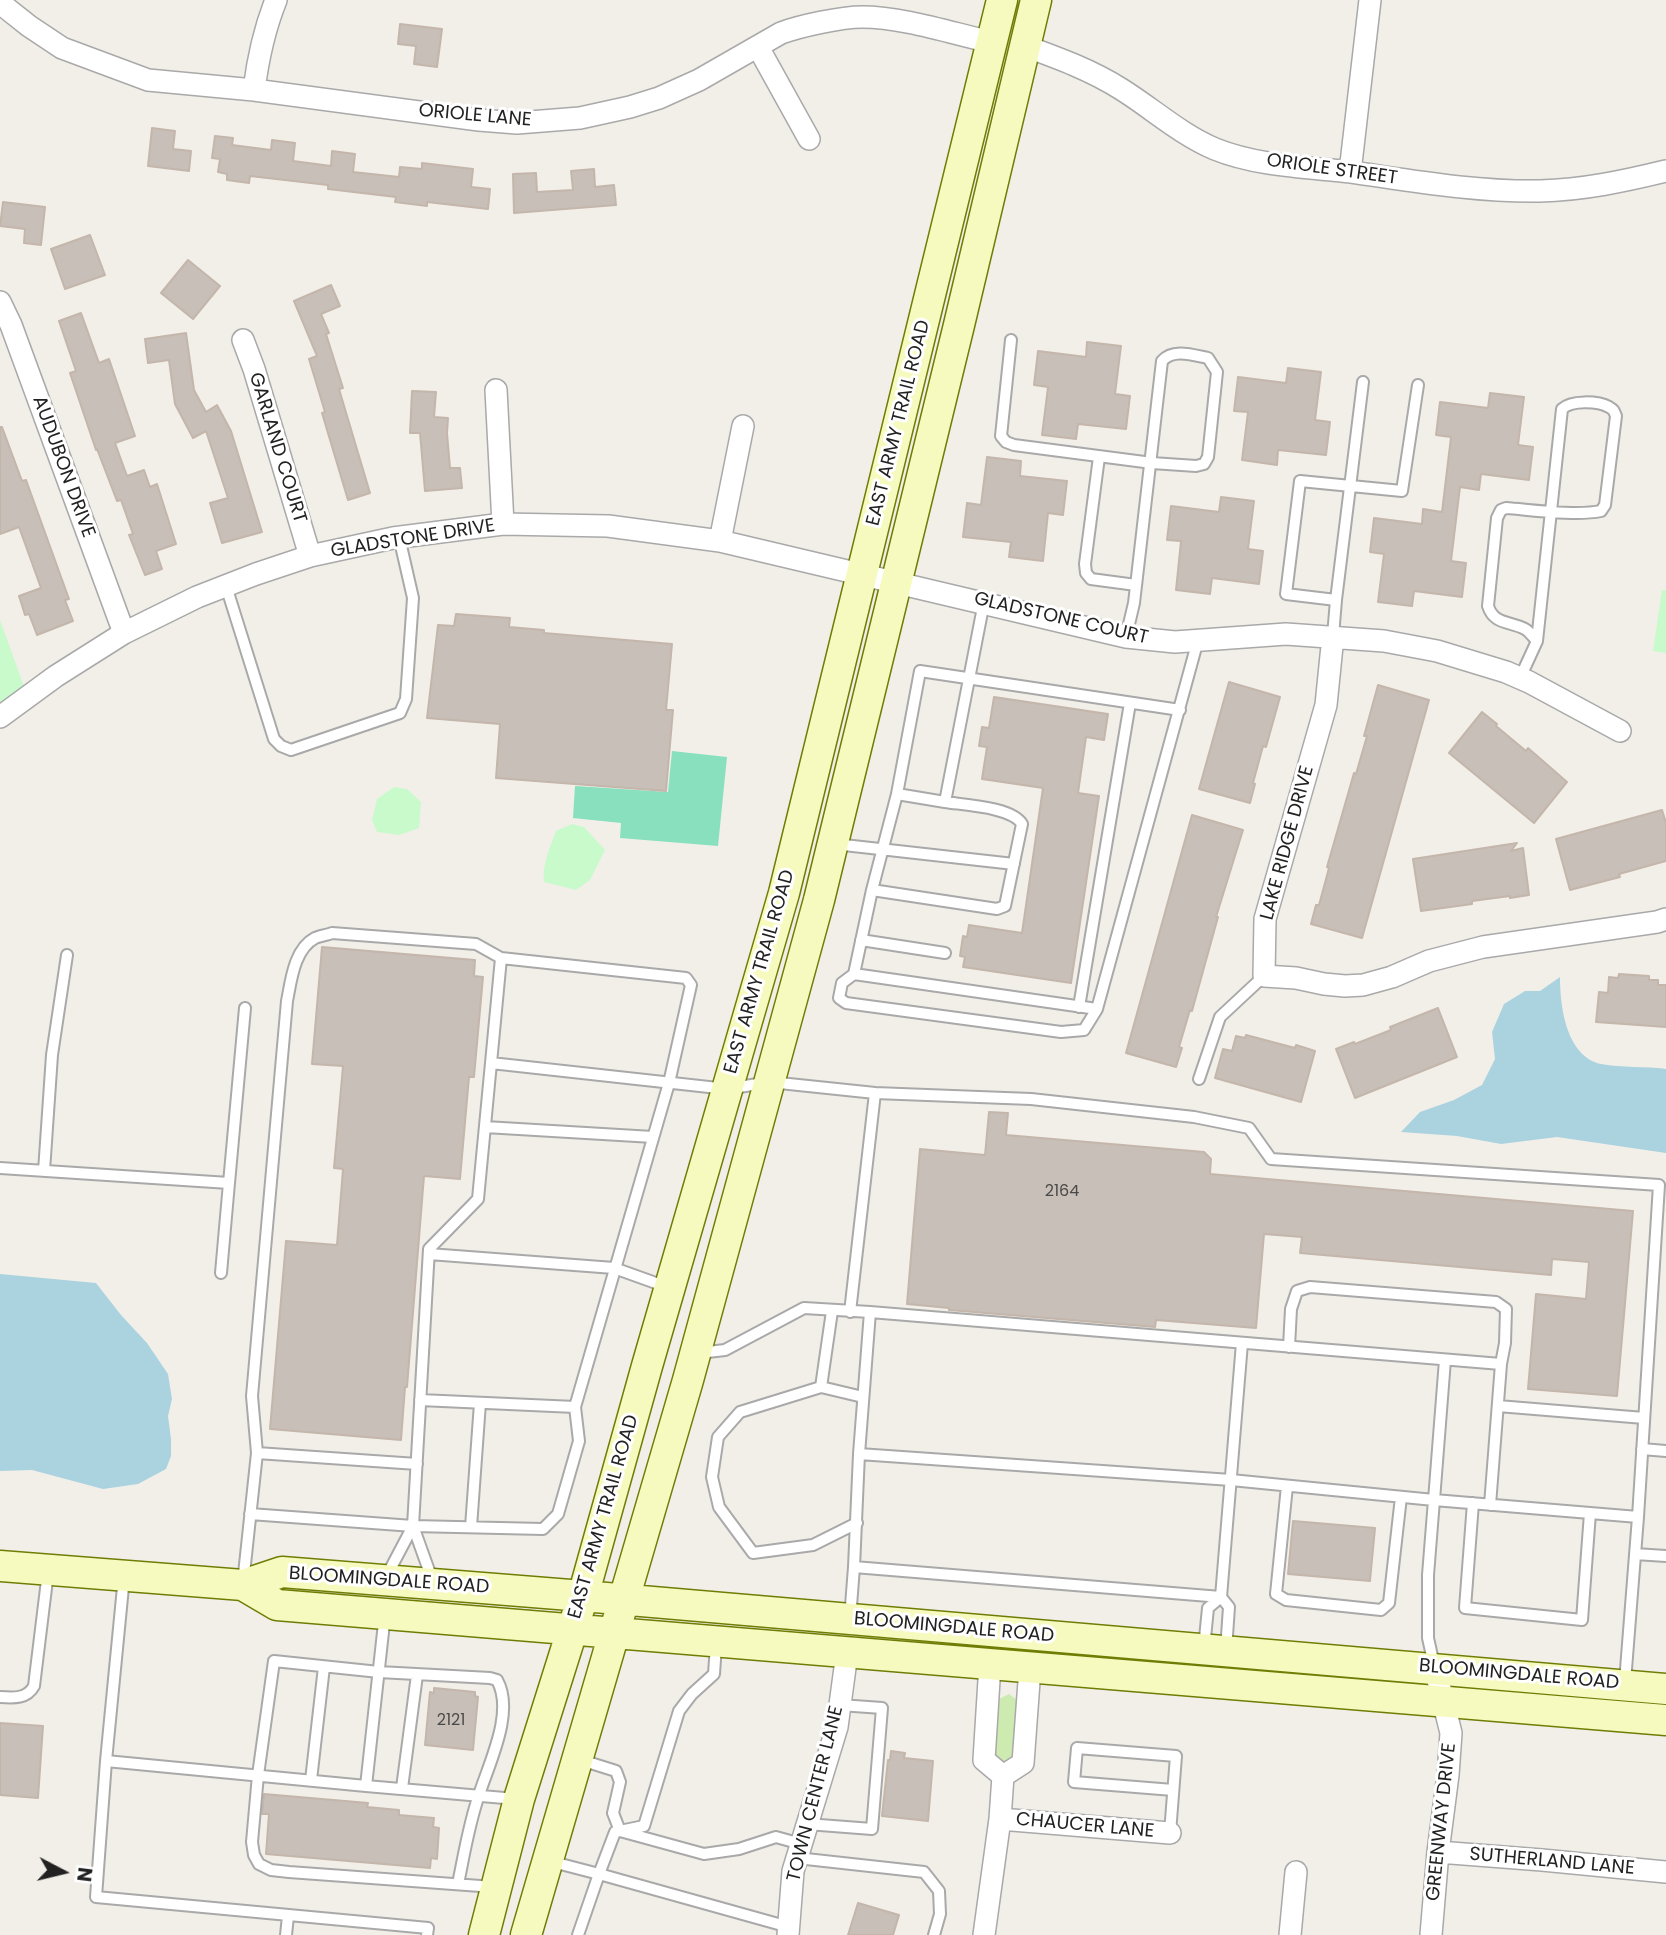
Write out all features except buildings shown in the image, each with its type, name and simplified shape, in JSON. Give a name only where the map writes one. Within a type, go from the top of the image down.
[{"type":"main road","name":"EAST ARMY TRAIL ROAD","points":[[484,1935],[519,1799],[583,1595],[784,892],[1002,0]]},
{"type":"main road","name":"EAST ARMY TRAIL ROAD","points":[[526,1935],[696,1353],[770,1082],[832,844],[1036,0]]},
{"type":"main road","name":"BLOOMINGDALE ROAD","points":[[0,1566],[243,1585],[282,1572],[583,1595],[1666,1689]]},
{"type":"main road","name":"BLOOMINGDALE ROAD","points":[[243,1585],[276,1605],[1666,1720]]},
{"type":"street","points":[[254,90],[265,29],[276,0]]},
{"type":"street","points":[[1350,172],[1370,0]]},
{"type":"street","name":"ORIOLE LANE","points":[[0,3],[62,48],[148,80],[254,90],[517,123],[570,119],[659,98],[699,80],[781,33],[861,8],[895,20],[991,41]]},
{"type":"street","name":"ORIOLE STREET","points":[[1025,46],[1096,74],[1121,88],[1190,137],[1253,160],[1452,187],[1497,190],[1544,191],[1618,183],[1666,171]]},
{"type":"street","points":[[758,47],[809,139]]},
{"type":"street","name":"AUDUBON DRIVE","points":[[0,302],[11,325],[124,633]]},
{"type":"street","name":"GARLAND COURT","points":[[243,340],[310,556]]},
{"type":"street","points":[[496,390],[503,524]]},
{"type":"street","points":[[720,541],[743,426]]},
{"type":"street","name":"GLADSTONE DRIVE","points":[[0,717],[56,676],[124,633],[187,602],[310,556],[400,537],[503,524],[608,526],[720,541],[862,574]]},
{"type":"street","name":"GLADSTONE COURT","points":[[862,574],[1126,637],[1175,642],[1286,634],[1333,636],[1384,641],[1437,651],[1520,678],[1620,732]]},
{"type":"street","name":"LAKE RIDGE DRIVE","points":[[1264,976],[1265,919],[1326,705],[1333,636]]},
{"type":"street","points":[[1264,976],[1345,986],[1363,985],[1392,977],[1429,961],[1483,947],[1666,919]]},
{"type":"street","name":"TOWN CENTER LANE","points":[[789,1931],[793,1871],[836,1727],[848,1653]]},
{"type":"street","points":[[990,1664],[984,1760],[1003,1776]]},
{"type":"street","points":[[1003,1776],[1023,1763],[1030,1668]]},
{"type":"street","name":"GREENWAY DRIVE","points":[[1430,1935],[1451,1733],[1435,1668]]},
{"type":"street","points":[[984,1935],[1000,1819],[1003,1776]]},
{"type":"street","name":"CHAUCER LANE","points":[[1000,1819],[1170,1833]]},
{"type":"street","name":"SUTHERLAND LANE","points":[[1438,1852],[1666,1872]]},
{"type":"street","points":[[1290,1935],[1296,1872]]},
{"type":"lane","points":[[1011,340],[1001,436],[1014,445],[1152,463],[1196,466],[1204,464],[1208,457],[1217,372],[1208,358],[1174,353],[1162,361],[1152,463],[1135,603],[1126,637]]},
{"type":"lane","points":[[1333,636],[1363,382]]},
{"type":"lane","points":[[1336,600],[1286,594],[1300,481],[1402,491],[1418,386]]},
{"type":"lane","points":[[1520,678],[1537,641],[1551,511],[1562,409],[1575,402],[1606,405],[1613,409],[1616,416],[1605,505],[1601,511],[1593,513],[1551,511],[1506,508],[1501,510],[1497,518],[1488,606],[1497,620],[1527,629],[1537,641]]},
{"type":"lane","points":[[1099,457],[1086,573],[1091,579],[1136,585]]},
{"type":"lane","points":[[226,586],[274,738],[281,746],[291,750],[400,713],[406,699],[413,598],[400,537]]},
{"type":"lane","points":[[945,802],[984,602]]},
{"type":"lane","points":[[1180,710],[920,671],[897,794],[854,974],[842,983],[839,998],[846,1003],[1061,1032],[1084,1030],[1097,1009],[1180,710],[1198,640]]},
{"type":"lane","points":[[1079,1007],[1130,703]]},
{"type":"lane","points":[[872,890],[998,909],[1006,906],[1022,824],[1018,818],[1008,813],[897,794]]},
{"type":"lane","points":[[832,844],[1014,864]]},
{"type":"lane","points":[[243,1585],[250,1514],[257,1452],[252,1396],[286,1001],[301,951],[313,939],[332,933],[476,944],[501,958],[685,978],[691,985],[669,1083],[575,1407],[579,1441],[558,1514],[543,1529],[413,1526],[250,1514]]},
{"type":"lane","points":[[861,940],[945,953]]},
{"type":"lane","points":[[44,1171],[52,1055],[67,955]]},
{"type":"lane","points":[[433,1585],[413,1526],[429,1249],[478,1199],[501,958]]},
{"type":"lane","points":[[854,974],[1097,1009]]},
{"type":"lane","points":[[1199,1079],[1220,1017],[1264,976]]},
{"type":"lane","points":[[221,1273],[245,1008]]},
{"type":"lane","points":[[491,1063],[727,1089],[770,1082],[875,1093],[1031,1099],[1194,1117],[1249,1128],[1271,1158],[1659,1185],[1625,1685]]},
{"type":"lane","points":[[850,1312],[875,1093]]},
{"type":"lane","points":[[485,1127],[653,1137]]},
{"type":"lane","points":[[0,1168],[229,1183]]},
{"type":"lane","points":[[429,1254],[614,1268],[670,1288]]},
{"type":"lane","points":[[1289,1347],[1291,1309],[1297,1291],[1310,1287],[1496,1303],[1506,1309],[1490,1505]]},
{"type":"lane","points":[[696,1353],[725,1350],[804,1308],[1501,1364]]},
{"type":"lane","points":[[821,1387],[832,1311]]},
{"type":"lane","points":[[850,1619],[870,1312]]},
{"type":"lane","points":[[1215,1649],[1229,1607],[1221,1597],[1242,1343]]},
{"type":"lane","points":[[1435,1668],[1428,1638],[1428,1576],[1445,1360]]},
{"type":"lane","points":[[857,1523],[813,1545],[752,1553],[719,1507],[712,1477],[718,1437],[740,1412],[821,1387],[863,1397]]},
{"type":"lane","points":[[421,1400],[575,1407]]},
{"type":"lane","points":[[471,1527],[480,1403]]},
{"type":"lane","points":[[1498,1406],[1644,1418]]},
{"type":"lane","points":[[1642,1449],[1666,1451]]},
{"type":"lane","points":[[257,1452],[417,1464]]},
{"type":"lane","points":[[859,1454],[1231,1480],[1638,1517]]},
{"type":"lane","points":[[1287,1486],[1276,1594],[1286,1600],[1381,1610],[1390,1603],[1401,1497]]},
{"type":"lane","points":[[1473,1503],[1465,1608],[1582,1620],[1590,1513]]},
{"type":"lane","points":[[383,1581],[413,1526]]},
{"type":"lane","points":[[1635,1554],[1666,1556]]},
{"type":"lane","points":[[854,1567],[1221,1597]]},
{"type":"lane","points":[[0,1697],[24,1697],[34,1686],[48,1570]]},
{"type":"lane","points":[[124,1576],[96,1897],[428,1928],[426,1935]]},
{"type":"lane","points":[[1215,1649],[1208,1608],[1221,1597]]},
{"type":"lane","points":[[366,1786],[385,1614]]},
{"type":"lane","points":[[578,1935],[615,1832],[644,1826],[679,1711],[692,1694],[714,1674],[717,1642]]},
{"type":"lane","points":[[458,1884],[478,1796],[490,1767],[500,1730],[503,1697],[497,1680],[274,1661],[258,1775],[252,1842],[259,1864],[271,1870],[497,1887]]},
{"type":"lane","points":[[311,1780],[324,1667]]},
{"type":"lane","points":[[402,1788],[417,1675]]},
{"type":"lane","points":[[802,1842],[872,1829],[882,1708],[840,1705]]},
{"type":"lane","points":[[1170,1833],[1176,1756],[1077,1748],[1074,1782],[1173,1790]]},
{"type":"lane","points":[[578,1759],[616,1771],[621,1782],[613,1813],[620,1830]]},
{"type":"lane","points":[[106,1761],[519,1799]]},
{"type":"lane","points":[[620,1830],[704,1854],[739,1849],[776,1837],[924,1872],[939,1891],[940,1914],[934,1935]]},
{"type":"lane","points":[[548,1860],[789,1931]]},
{"type":"lane","points":[[286,1935],[288,1916]]},
{"type":"green space","points":[[1662,590],[1666,590],[1666,653],[1653,651]]},
{"type":"green space","points":[[0,620],[26,692],[0,712]]},
{"type":"green space","points":[[672,751],[727,757],[718,846],[620,838],[621,823],[573,818],[575,786],[668,792]]},
{"type":"green space","points":[[394,787],[407,789],[421,802],[419,828],[399,835],[377,832],[372,820],[377,799]]},
{"type":"green space","points":[[572,824],[584,827],[605,850],[590,880],[576,890],[544,882],[545,862],[556,831]]},
{"type":"green space","points":[[1009,1694],[1017,1700],[1018,1707],[1013,1759],[1005,1764],[999,1763],[994,1754],[999,1699]]},
{"type":"water","points":[[1560,977],[1561,1002],[1567,1028],[1580,1051],[1589,1059],[1601,1064],[1666,1069],[1666,1153],[1557,1137],[1501,1144],[1457,1136],[1401,1132],[1420,1112],[1454,1100],[1482,1085],[1495,1059],[1492,1032],[1504,1004],[1525,991],[1540,991]]},
{"type":"water","points":[[0,1274],[96,1283],[147,1343],[168,1374],[172,1399],[168,1416],[171,1456],[166,1469],[138,1484],[103,1489],[32,1470],[0,1471]]}]
